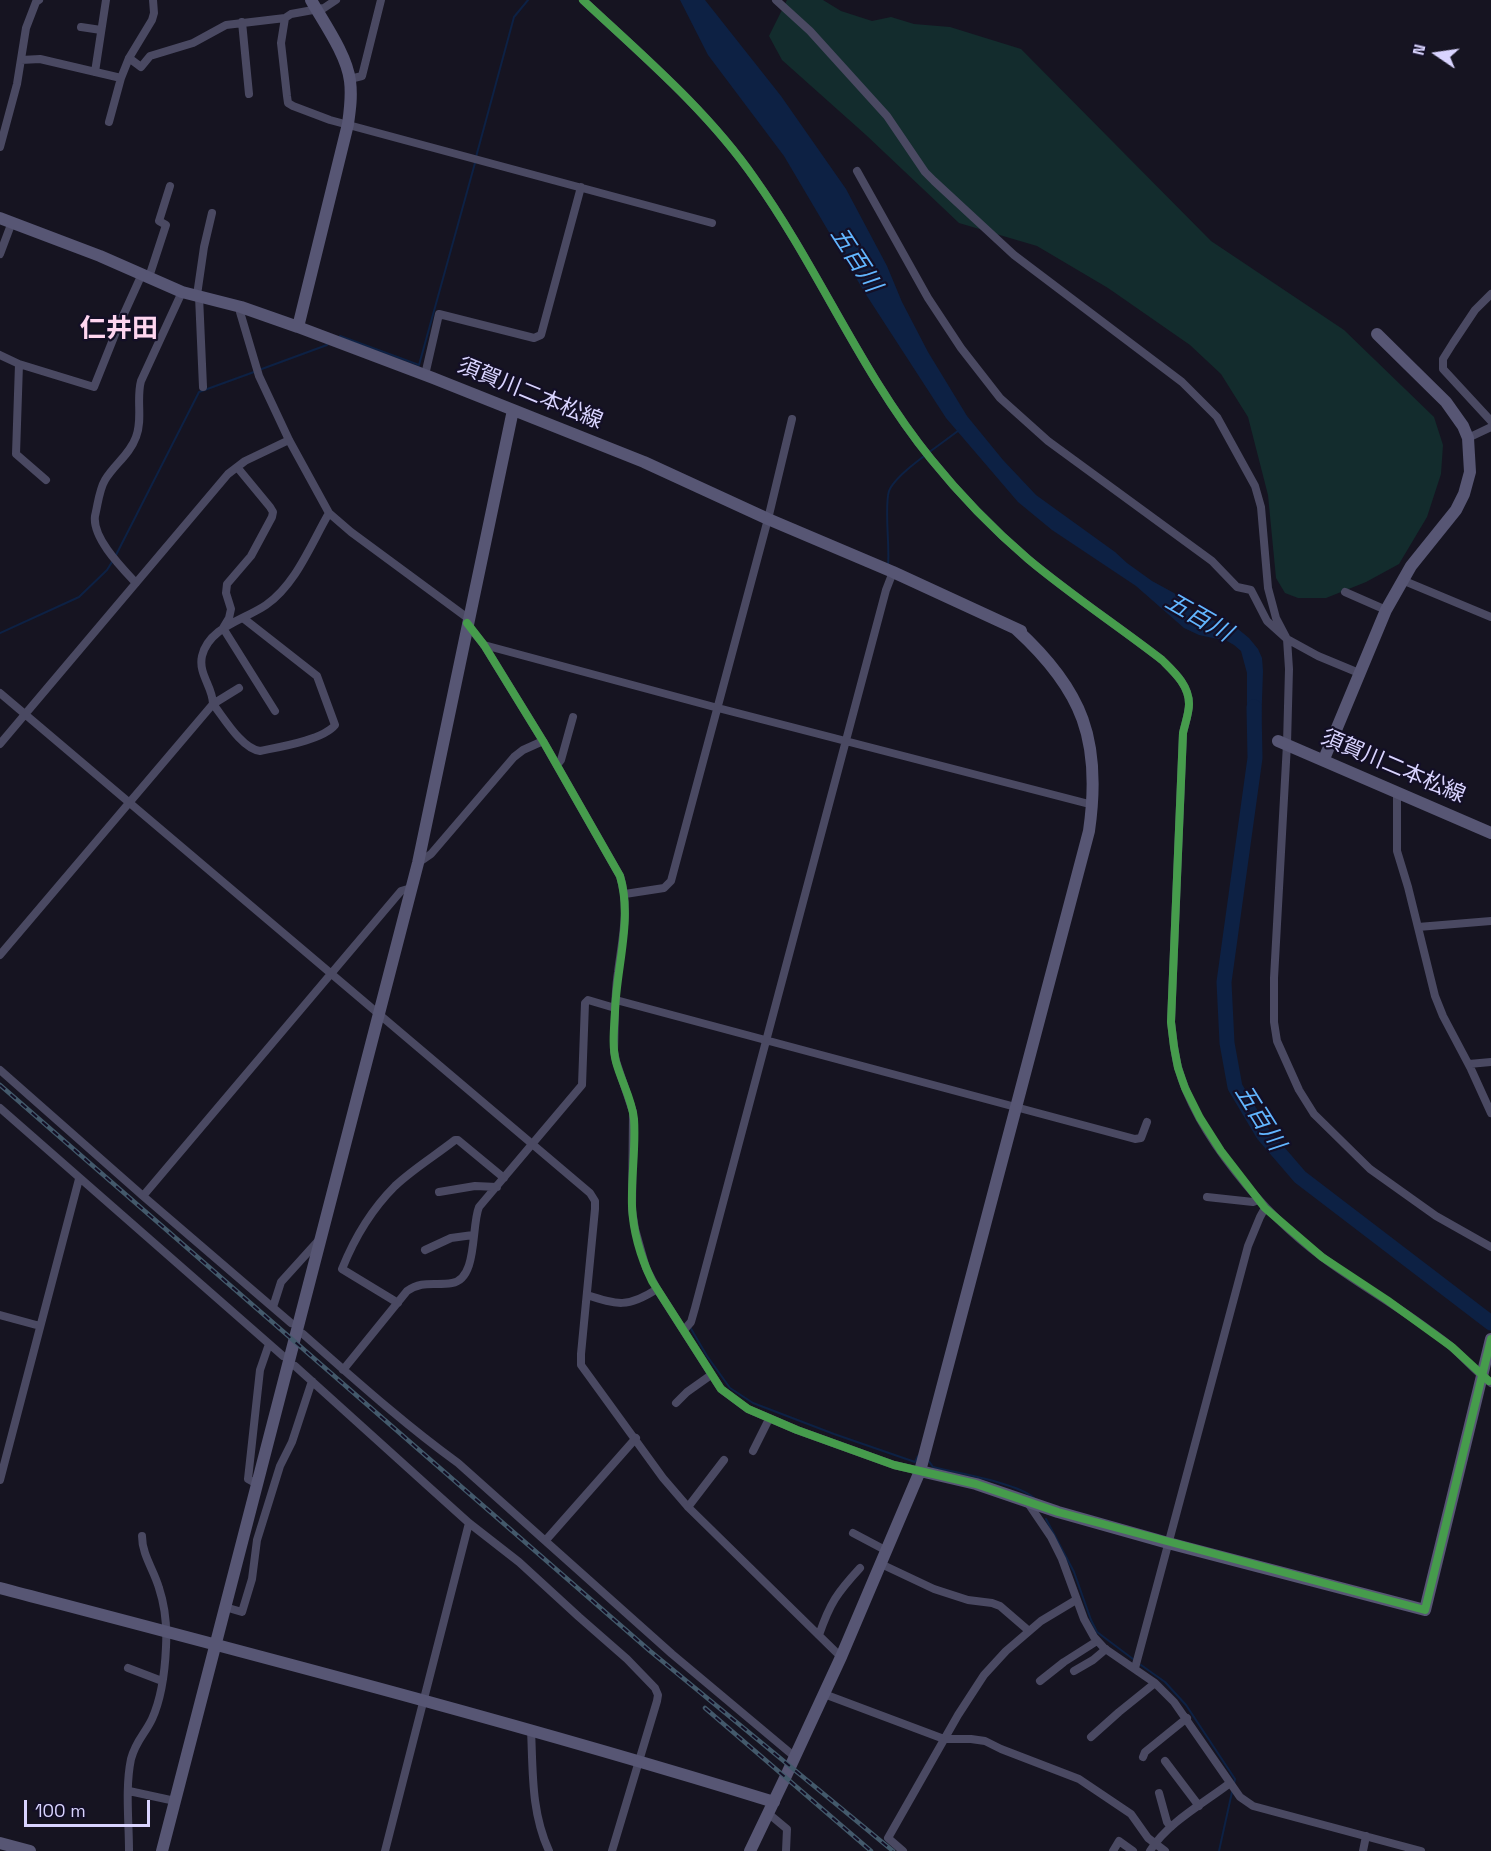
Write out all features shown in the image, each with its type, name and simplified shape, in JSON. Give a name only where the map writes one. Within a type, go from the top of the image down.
[{"type":"street","points":[[94,72],[106,0]]},
{"type":"street","points":[[109,122],[129,58],[152,20],[153,0]]},
{"type":"street","points":[[129,58],[141,67],[150,56],[193,43],[225,25],[285,18],[314,5],[324,8],[336,0]]},
{"type":"street","points":[[350,79],[362,76],[381,0]]},
{"type":"street","points":[[583,0],[702,114],[754,177],[777,210],[888,400],[929,457],[966,501],[1028,559],[1162,660],[1178,676],[1184,686],[1189,704],[1184,733],[1171,1022],[1174,1047],[1185,1088],[1221,1152],[1265,1208],[1322,1257],[1452,1347],[1486,1376]]},
{"type":"street","points":[[776,0],[810,31],[887,116],[925,172],[934,181],[1014,255],[1182,382],[1217,417],[1255,486],[1261,507],[1268,588],[1276,618],[1287,639],[1289,669],[1283,742],[1274,978],[1274,1022],[1277,1041],[1299,1090],[1314,1114],[1370,1169],[1436,1216],[1491,1247]]},
{"type":"street","points":[[0,147],[17,84],[26,28],[36,1]]},
{"type":"street","points":[[298,327],[348,124],[351,101],[350,79],[335,42],[314,5]]},
{"type":"street","points":[[285,18],[281,43],[288,102],[293,106],[330,120],[712,223]]},
{"type":"street","points":[[242,22],[249,94]]},
{"type":"street","points":[[81,27],[101,30]]},
{"type":"street","points":[[21,60],[40,59],[121,78]]},
{"type":"street","points":[[857,171],[928,298],[961,348],[1000,398],[1048,441],[1212,561],[1237,587],[1251,590],[1267,621],[1287,639],[1318,656],[1359,673]]},
{"type":"street","points":[[0,355],[19,364],[94,387],[118,327],[146,276],[166,225],[159,221],[170,186]]},
{"type":"street","points":[[425,375],[439,314],[534,338],[541,335],[581,187]]},
{"type":"street","points":[[203,387],[198,296],[204,247],[212,213]]},
{"type":"street","points":[[0,254],[6,220]]},
{"type":"street","name":"須賀川二本松線","points":[[6,220],[182,292],[241,307],[298,327],[644,462],[1033,635]]},
{"type":"street","points":[[136,583],[115,559],[94,522],[105,480],[136,438],[140,417],[138,398],[141,381],[182,292]]},
{"type":"street","points":[[1491,294],[1475,310],[1443,358],[1443,369],[1491,421]]},
{"type":"street","points":[[241,307],[240,312],[259,376],[289,440],[328,513],[468,621],[543,741],[620,876],[625,894],[625,922],[615,1004],[614,1051],[634,1120],[633,1218],[646,1268],[657,1290],[711,1375],[721,1389],[733,1399],[769,1419],[894,1465],[976,1484],[1028,1503],[1168,1543],[1425,1610],[1486,1376],[1491,1339]]},
{"type":"street","points":[[1324,759],[1386,610],[1411,566],[1456,510],[1464,494],[1470,472],[1468,438],[1463,426],[1446,402],[1377,334]]},
{"type":"street","points":[[19,364],[16,454],[46,480]]},
{"type":"street","points":[[162,1851],[418,863],[513,410]]},
{"type":"street","points":[[625,894],[664,888],[671,881],[768,519],[792,419]]},
{"type":"street","points":[[1468,438],[1491,427]]},
{"type":"street","points":[[0,744],[228,474],[245,461],[289,440]]},
{"type":"street","points":[[237,466],[273,512],[251,556],[227,584],[226,593],[231,609],[229,618],[223,628],[209,641],[203,652],[202,672],[213,698],[213,704],[239,738],[257,752],[312,738],[328,731],[335,725],[317,676],[243,618]]},
{"type":"street","points":[[223,628],[266,604],[281,591],[293,576],[328,513]]},
{"type":"street","points":[[684,1330],[691,1322],[695,1308],[886,590],[893,572]]},
{"type":"street","points":[[1402,580],[1491,617]]},
{"type":"street","points":[[1345,592],[1386,610]]},
{"type":"street","points":[[223,628],[275,711]]},
{"type":"street","points":[[750,1851],[841,1657],[920,1471],[1082,861],[1093,805],[1093,761],[1086,727],[1068,688],[1056,670],[1016,629]]},
{"type":"street","points":[[484,645],[1093,805]]},
{"type":"street","points":[[0,955],[213,704],[239,688]]},
{"type":"street","points":[[0,693],[590,1193],[595,1201],[581,1365],[663,1478],[688,1507],[841,1657]]},
{"type":"street","points":[[557,765],[561,760],[573,717]]},
{"type":"street","points":[[418,863],[431,854],[514,757],[543,741]]},
{"type":"street","name":"須賀川二本松線","points":[[1283,742],[1491,833]]},
{"type":"street","points":[[1397,791],[1397,851],[1435,996],[1491,1113]]},
{"type":"street","points":[[143,1196],[401,891],[411,888]]},
{"type":"street","points":[[1418,927],[1491,921]]},
{"type":"street","points":[[344,1370],[407,1292],[417,1284],[454,1283],[462,1278],[469,1266],[479,1207],[582,1085],[585,1003],[588,1000],[615,1004],[765,1040],[1135,1139],[1141,1138],[1147,1122]]},
{"type":"street","points":[[1469,1064],[1491,1062]]},
{"type":"street","points":[[0,1070],[344,1370],[439,1449],[458,1462],[672,1654],[795,1757]]},
{"type":"street","points":[[0,1108],[79,1179],[289,1359],[469,1523],[519,1562],[627,1659],[655,1688],[658,1695],[657,1701],[612,1851]]},
{"type":"street","points":[[398,1303],[342,1269],[363,1226],[387,1195],[455,1140],[458,1140],[504,1178]]},
{"type":"street","points":[[0,1480],[79,1179]]},
{"type":"street","points":[[439,1192],[475,1186],[497,1187]]},
{"type":"street","points":[[1207,1197],[1253,1202],[1258,1200]]},
{"type":"street","points":[[1135,1668],[1248,1246],[1265,1208]]},
{"type":"street","points":[[425,1250],[451,1238],[473,1235]]},
{"type":"street","points":[[273,1307],[281,1282],[320,1239]]},
{"type":"street","points":[[587,1295],[617,1304],[636,1301],[657,1290]]},
{"type":"street","points":[[0,1315],[40,1326]]},
{"type":"street","points":[[257,1484],[248,1479],[260,1370],[269,1344]]},
{"type":"street","points":[[676,1403],[711,1375]]},
{"type":"street","points":[[225,1607],[242,1612],[252,1579],[257,1540],[280,1466],[292,1442],[312,1381]]},
{"type":"street","points":[[753,1450],[769,1419]]},
{"type":"street","points":[[546,1540],[636,1438]]},
{"type":"street","points":[[688,1507],[724,1460]]},
{"type":"street","points":[[1028,1503],[1051,1537],[1062,1559],[1088,1629],[1106,1649],[1155,1683],[1174,1702],[1240,1797],[1253,1806],[1421,1851]]},
{"type":"street","points":[[385,1851],[469,1523]]},
{"type":"street","points":[[853,1533],[887,1551]]},
{"type":"street","points":[[129,1851],[131,1760],[135,1746],[151,1721],[162,1681],[167,1633],[159,1588],[145,1554],[142,1536]]},
{"type":"street","points":[[881,1564],[934,1589],[968,1600],[1000,1606],[1029,1631]]},
{"type":"street","points":[[819,1635],[828,1609],[836,1595],[860,1568]]},
{"type":"street","points":[[0,1588],[531,1729],[774,1802]]},
{"type":"street","points":[[903,1851],[888,1838],[971,1693],[1006,1651],[1041,1621],[1076,1600]]},
{"type":"street","points":[[1040,1681],[1097,1641]]},
{"type":"street","points":[[1074,1671],[1106,1649]]},
{"type":"street","points":[[128,1668],[162,1681]]},
{"type":"street","points":[[1091,1737],[1155,1683]]},
{"type":"street","points":[[824,1694],[944,1739],[985,1741],[1079,1779],[1131,1814],[1153,1847],[1165,1851]]},
{"type":"street","points":[[1143,1757],[1145,1752],[1187,1718]]},
{"type":"street","points":[[531,1729],[536,1814],[549,1851]]},
{"type":"street","points":[[1165,1761],[1199,1806]]},
{"type":"street","points":[[1153,1847],[1171,1827],[1231,1785]]},
{"type":"street","points":[[129,1791],[175,1801]]},
{"type":"street","points":[[1159,1794],[1167,1822],[1171,1827]]},
{"type":"street","points":[[769,1814],[787,1829],[786,1851]]},
{"type":"street","points":[[1363,1851],[1366,1836]]},
{"type":"street","points":[[1113,1851],[1119,1841],[1133,1851]]},
{"type":"street","points":[[0,1843],[30,1851]]},
{"type":"green space","points":[[787,0],[823,0],[841,11],[872,21],[891,17],[914,24],[950,27],[1021,49],[1211,241],[1344,330],[1434,417],[1443,445],[1441,474],[1427,517],[1399,564],[1366,582],[1326,598],[1298,598],[1285,593],[1276,578],[1268,495],[1248,417],[1221,374],[1190,345],[1108,288],[1037,246],[959,223],[782,60],[769,36]]},
{"type":"water","points":[[680,0],[705,0],[781,96],[846,189],[887,266],[902,302],[928,352],[967,416],[1003,460],[1036,495],[1152,581],[1174,593],[1195,614],[1238,629],[1258,649],[1262,658],[1263,671],[1261,728],[1247,722],[1247,673],[1241,651],[1227,641],[1199,635],[1184,628],[1136,586],[1052,530],[1018,502],[946,418],[865,293],[784,156],[708,55]]},
{"type":"waterway","points":[[476,157],[514,17],[528,0]]},
{"type":"waterway","points":[[340,336],[419,365],[475,163]]},
{"type":"waterway","points":[[259,370],[327,345]]},
{"type":"waterway","points":[[115,557],[199,392],[254,372]]},
{"type":"waterway","points":[[888,565],[889,491],[910,467],[959,430]]},
{"type":"waterway","points":[[0,633],[79,597],[107,570],[112,562]]},
{"type":"waterway","name":"五百川","points":[[1254,707],[1255,758],[1224,982],[1227,1043],[1235,1087],[1263,1134],[1300,1177],[1491,1323]]},
{"type":"waterway","points":[[690,1327],[730,1388],[753,1403],[915,1462],[918,1456]]},
{"type":"waterway","points":[[928,1460],[933,1467],[1001,1483],[1034,1498]]},
{"type":"waterway","points":[[1046,1519],[1074,1572],[1097,1632],[1133,1659]]},
{"type":"waterway","points":[[1141,1665],[1165,1682],[1186,1705],[1235,1779],[1234,1784]]},
{"type":"waterway","points":[[1219,1851],[1232,1792]]},
{"type":"railway","points":[[0,1085],[650,1651],[893,1851]]},
{"type":"railway","points":[[705,1708],[871,1851]]},
{"type":"cycle path","points":[[583,0],[674,85],[737,154],[778,213],[883,392],[906,426],[953,486],[1028,559],[1162,660],[1184,685],[1189,704],[1183,733],[1171,1022],[1178,1068],[1185,1088],[1200,1118],[1221,1151],[1265,1208],[1322,1257],[1452,1347],[1489,1381]]},
{"type":"cycle path","points":[[467,623],[484,645],[543,741],[620,876],[625,909],[616,996],[614,1044],[616,1062],[634,1119],[632,1206],[636,1235],[652,1281],[721,1389],[748,1409],[797,1430],[894,1465],[976,1484],[1058,1512],[1425,1610],[1491,1339]]},
{"type":"district","name":"仁井田","points":[[119,330]]}]
